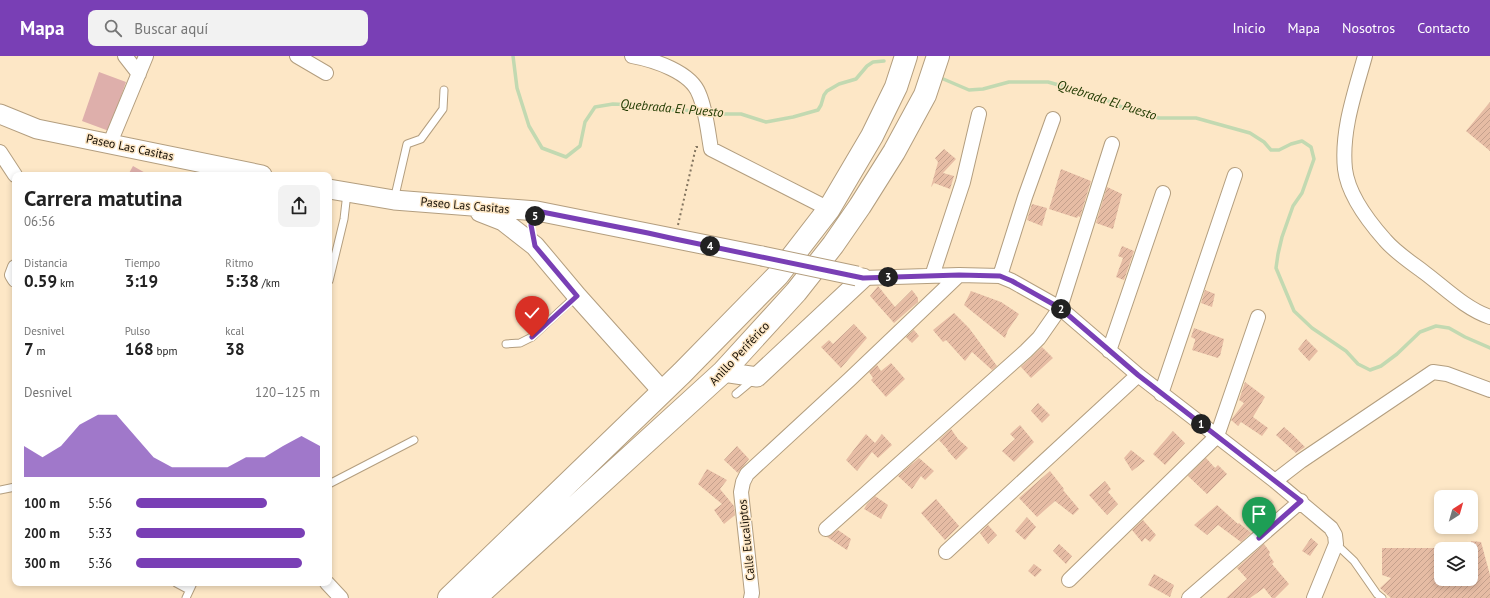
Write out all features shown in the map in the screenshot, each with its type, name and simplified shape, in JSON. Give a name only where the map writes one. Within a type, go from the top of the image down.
[{"type":"highway","points":[[449,598],[663,392],[778,274],[829,209],[872,136],[896,88],[906,56]]},
{"type":"highway","name":"Anillo Periférico","points":[[475,598],[723,372],[796,292],[833,245],[894,152],[925,95],[938,56]]},
{"type":"street","points":[[125,56],[139,74]]},
{"type":"street","points":[[110,143],[146,56]]},
{"type":"street","points":[[297,56],[326,73]]},
{"type":"street","points":[[632,56],[664,65],[678,73],[695,86],[700,95],[711,149],[829,209]]},
{"type":"street","points":[[1365,56],[1347,129],[1345,170],[1349,186],[1365,214],[1385,241],[1464,303],[1490,317]]},
{"type":"street","name":"Paseo Las Casitas","points":[[0,114],[37,128],[248,172]]},
{"type":"street","points":[[932,276],[963,182],[979,114]]},
{"type":"street","points":[[1000,276],[1025,197],[1054,119]]},
{"type":"street","points":[[826,529],[1039,338],[1060,308],[1112,144]]},
{"type":"street","points":[[0,152],[13,172]]},
{"type":"street","points":[[1161,394],[1236,175]]},
{"type":"street","name":"Paseo Las Casitas","points":[[332,190],[394,200],[462,204],[537,211],[860,277],[959,275],[1000,276],[1012,281],[1060,308],[1161,394],[1301,501],[1331,528],[1335,535],[1336,544]]},
{"type":"street","points":[[1109,351],[1163,193]]},
{"type":"street","points":[[462,204],[503,222],[535,246],[577,296],[663,392]]},
{"type":"street","points":[[535,246],[531,225],[537,211]]},
{"type":"street","name":"Calle Eucaliptos","points":[[751,598],[752,593],[741,492],[743,482],[747,474],[849,380],[959,275]]},
{"type":"street","points":[[723,372],[756,377],[860,277]]},
{"type":"street","points":[[1069,580],[1217,436],[1258,317]]},
{"type":"street","points":[[1275,481],[1301,461],[1433,372],[1447,374],[1490,390]]},
{"type":"street","points":[[946,552],[1138,375]]},
{"type":"street","points":[[1189,598],[1301,501]]},
{"type":"street","points":[[1314,598],[1336,544]]},
{"type":"street","points":[[330,586],[341,598]]},
{"type":"lane","points":[[394,200],[407,144],[421,139],[444,109],[444,90]]},
{"type":"lane","points":[[332,269],[344,219],[348,193]]},
{"type":"lane","points":[[506,344],[520,343],[532,337],[577,296]]},
{"type":"lane","points":[[736,394],[756,377]]},
{"type":"lane","points":[[332,482],[414,440]]},
{"type":"lane","points":[[0,490],[12,488]]},
{"type":"lane","points":[[1336,544],[1354,561],[1377,594],[1382,598]]},
{"type":"lane","points":[[182,586],[189,590]]},
{"type":"lane","points":[[186,598],[191,586]]},
{"type":"path","points":[[675,239],[696,147],[711,149]]},
{"type":"shaded area","points":[[99,72],[126,82],[109,131],[82,121]]},
{"type":"shaded area","points":[[133,166],[144,172],[130,172]]},
{"type":"building","points":[[1490,102],[1490,151],[1466,131]]},
{"type":"building","points":[[944,149],[956,159],[943,173],[954,176],[950,189],[934,183],[931,187],[938,162],[935,158]]},
{"type":"building","points":[[1061,169],[1091,181],[1080,217],[1078,216],[1077,218],[1049,209]]},
{"type":"building","points":[[1107,187],[1122,194],[1113,229],[1096,223]]},
{"type":"building","points":[[1032,204],[1047,208],[1042,226],[1027,220]]},
{"type":"building","points":[[1122,246],[1134,251],[1124,280],[1116,277],[1123,258],[1118,256]]},
{"type":"building","points":[[878,286],[895,307],[912,290],[918,298],[918,302],[894,323],[870,296]]},
{"type":"building","points":[[1205,290],[1215,294],[1212,307],[1201,303]]},
{"type":"building","points":[[971,291],[1001,302],[1019,314],[1008,330],[1005,338],[964,305]]},
{"type":"building","points":[[954,313],[969,328],[997,366],[992,370],[972,352],[965,361],[946,340],[943,342],[933,330]]},
{"type":"building","points":[[854,324],[867,338],[841,368],[821,347],[829,340],[833,344]]},
{"type":"building","points":[[1194,328],[1224,339],[1220,356],[1218,358],[1192,350],[1195,339],[1191,337]]},
{"type":"building","points":[[914,330],[919,336],[912,343],[906,337]]},
{"type":"building","points":[[1306,339],[1318,351],[1309,361],[1298,349]]},
{"type":"building","points":[[1042,347],[1053,358],[1031,378],[1021,367]]},
{"type":"building","points":[[891,363],[905,379],[886,397],[871,380],[873,378],[869,372],[877,365],[881,371]]},
{"type":"building","points":[[1245,382],[1265,397],[1253,417],[1268,428],[1262,436],[1241,422],[1238,426],[1231,420],[1244,403],[1239,400]]},
{"type":"building","points":[[1038,403],[1050,415],[1042,423],[1031,411]]},
{"type":"building","points":[[1020,425],[1034,442],[1014,462],[1002,451],[1015,439],[1010,434]]},
{"type":"building","points":[[1284,427],[1305,447],[1296,453],[1276,435]]},
{"type":"building","points":[[951,429],[958,439],[968,448],[956,460],[939,440]]},
{"type":"building","points":[[1173,431],[1185,443],[1165,465],[1153,454]]},
{"type":"building","points":[[866,434],[875,443],[882,434],[892,445],[878,458],[872,452],[857,471],[846,460]]},
{"type":"building","points":[[737,446],[749,459],[738,473],[724,460]]},
{"type":"building","points":[[1131,450],[1145,461],[1132,471],[1124,458]]},
{"type":"building","points":[[919,458],[934,471],[925,480],[921,476],[912,489],[898,476]]},
{"type":"building","points":[[1206,458],[1215,468],[1218,465],[1227,474],[1207,494],[1188,476]]},
{"type":"building","points":[[707,469],[727,480],[720,489],[734,506],[735,515],[724,524],[714,510],[722,504],[698,484]]},
{"type":"building","points":[[1050,471],[1079,509],[1073,515],[1055,501],[1037,517],[1019,498]]},
{"type":"building","points":[[1105,481],[1111,489],[1108,492],[1118,504],[1107,515],[1089,495]]},
{"type":"building","points":[[875,496],[888,505],[881,519],[864,509]]},
{"type":"building","points":[[936,499],[959,526],[945,540],[921,513]]},
{"type":"building","points":[[1217,505],[1238,524],[1239,523],[1251,533],[1241,542],[1218,525],[1207,535],[1194,525]]},
{"type":"building","points":[[1027,517],[1036,527],[1025,540],[1015,531]]},
{"type":"building","points":[[1143,520],[1156,535],[1150,542],[1145,538],[1142,542],[1132,530]]},
{"type":"building","points":[[988,525],[997,535],[988,544],[980,533]]},
{"type":"building","points":[[838,530],[851,539],[847,550],[827,537]]},
{"type":"building","points":[[1311,538],[1318,544],[1310,556],[1302,551]]},
{"type":"building","points":[[1471,541],[1481,542],[1490,575],[1490,598],[1391,598],[1380,588],[1391,578],[1382,575],[1382,548],[1434,548],[1434,586],[1478,586],[1478,542]]},
{"type":"building","points":[[1059,544],[1072,556],[1066,564],[1053,551]]},
{"type":"building","points":[[1264,544],[1270,552],[1269,555],[1274,562],[1272,564],[1289,584],[1275,598],[1272,598],[1264,588],[1250,598],[1226,598],[1247,579],[1237,568]]},
{"type":"building","points":[[1034,564],[1042,570],[1035,577],[1028,571]]},
{"type":"building","points":[[1154,574],[1174,585],[1170,597],[1148,585]]},
{"type":"waterway","name":"Quebrada El Puesto","points":[[513,56],[517,88],[529,126],[542,148],[566,157],[580,146],[585,122],[595,107],[613,104],[634,105],[655,110],[683,110],[701,112]]},
{"type":"waterway","name":"Quebrada El Puesto","points":[[709,114],[741,114],[766,122],[818,110],[827,91],[839,84],[856,79],[867,66],[873,62],[884,61]]},
{"type":"waterway","name":"Quebrada El Puesto","points":[[941,78],[969,90],[983,89],[1009,82],[1048,82],[1098,96],[1119,106],[1159,118],[1196,118],[1250,133],[1264,142],[1271,150],[1279,150],[1291,144],[1302,141],[1311,147],[1314,159],[1302,193],[1293,206],[1282,237],[1276,268],[1294,311],[1312,328],[1346,351],[1358,364],[1370,370],[1381,366],[1397,354],[1420,332],[1436,326],[1449,328],[1490,348]]},
{"type":"route","points":[[532,337],[577,296],[535,246],[531,225],[537,211],[762,256],[863,278],[959,275],[1000,276],[1012,281],[1060,308],[1161,394],[1301,501],[1259,538]]}]
